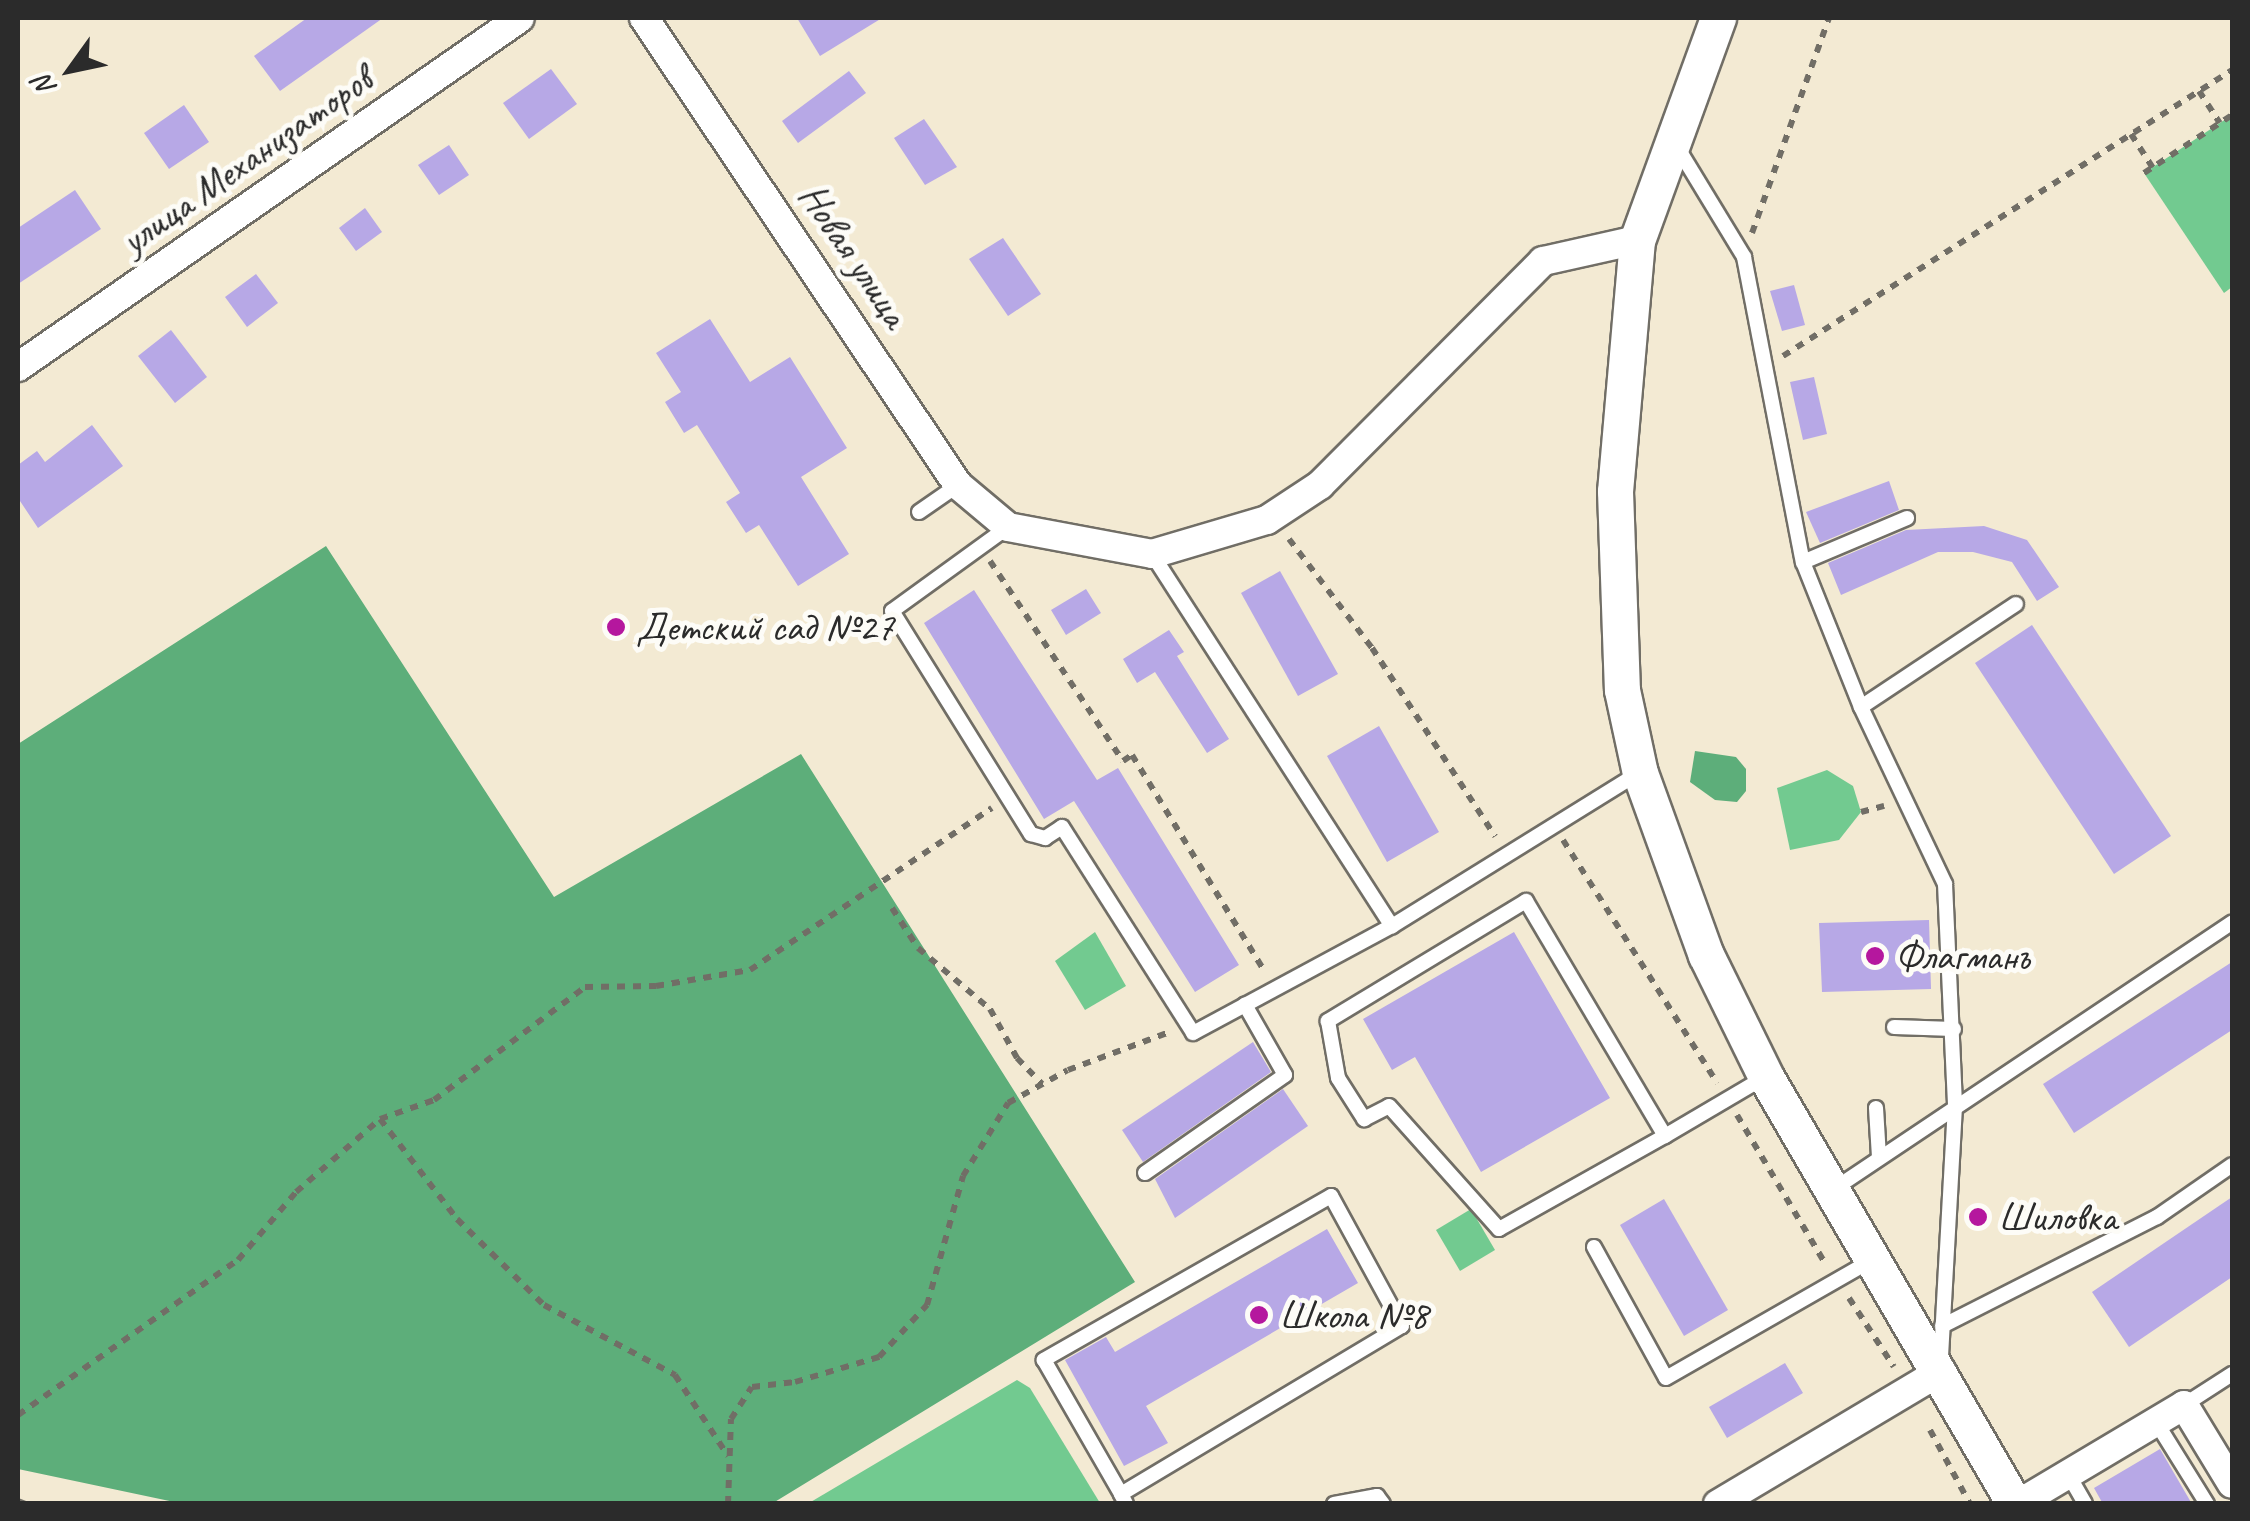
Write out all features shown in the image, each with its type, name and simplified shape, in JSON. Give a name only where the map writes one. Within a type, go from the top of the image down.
[{"type":"street","name":"улица Механизаторов","points":[[18,368],[520,18]]},
{"type":"street","name":"Новая улица","points":[[644,18],[958,485],[1008,527]]},
{"type":"street","points":[[1718,18],[1637,240],[1615,491],[1622,690],[1640,773],[1706,956],[1766,1076],[1876,1258],[2016,1504],[2184,1406],[2232,1484]]},
{"type":"street","points":[[1008,527],[1152,554],[1266,520],[1320,485],[1542,260],[1637,240]]},
{"type":"street","points":[[1718,1504],[1910,1393],[1941,1371]]},
{"type":"lane","points":[[1673,140],[1744,257],[1803,562],[1861,707],[1945,884],[1955,1106],[1941,1371]]},
{"type":"lane","points":[[919,512],[958,485]]},
{"type":"lane","points":[[1803,562],[1906,518]]},
{"type":"lane","points":[[1008,527],[892,610],[1031,834],[1045,838],[1062,827],[1193,1033],[1392,926],[1640,773]]},
{"type":"lane","points":[[1152,554],[1392,926]]},
{"type":"lane","points":[[1861,707],[2016,604]]},
{"type":"lane","points":[[1665,1136],[1526,901],[1328,1021],[1338,1078],[1364,1119],[1389,1106],[1499,1230],[1665,1136],[1766,1076]]},
{"type":"lane","points":[[1833,1190],[2232,922]]},
{"type":"lane","points":[[1145,1173],[1286,1075],[1245,1005]]},
{"type":"lane","points":[[1894,1027],[1954,1029]]},
{"type":"lane","points":[[1876,1108],[1879,1158]]},
{"type":"lane","points":[[1942,1326],[2157,1218],[2232,1165]]},
{"type":"lane","points":[[1332,1196],[1402,1326],[1124,1499],[1044,1360],[1332,1196]]},
{"type":"lane","points":[[1594,1247],[1666,1378],[1876,1258]]},
{"type":"lane","points":[[2184,1406],[2232,1374]]},
{"type":"lane","points":[[2156,1422],[2207,1504]]},
{"type":"lane","points":[[2068,1474],[2085,1504]]},
{"type":"lane","points":[[1334,1504],[1378,1496],[1383,1504]]},
{"type":"path","points":[[1744,257],[1829,18]]},
{"type":"path","points":[[1765,368],[2230,72],[2232,82]]},
{"type":"path","points":[[2198,92],[2220,123]]},
{"type":"path","points":[[2144,173],[2232,115]]},
{"type":"path","points":[[2130,134],[2153,168]]},
{"type":"path","points":[[1266,520],[1307,554],[1507,854]]},
{"type":"path","points":[[981,548],[1123,761],[1132,755],[1275,988]]},
{"type":"path","points":[[18,1414],[238,1260],[296,1192],[380,1119],[434,1100],[585,987],[656,986],[750,970],[1009,798]]},
{"type":"path","points":[[892,908],[918,948],[990,1009],[1017,1058],[1042,1084]]},
{"type":"path","points":[[728,1504],[731,1420],[752,1387],[795,1382],[879,1357],[927,1305],[963,1176],[1008,1103],[1157,1033],[1193,1033]]},
{"type":"path","points":[[380,1119],[458,1219],[544,1305],[675,1374],[730,1460]]},
{"type":"path","points":[[1910,1393],[1970,1504]]},
{"type":"path","points":[[18,1501],[26,1504]]},
{"type":"green space","points":[[2232,115],[2232,287],[2224,293],[2144,173]]},
{"type":"green space","points":[[326,546],[554,897],[801,754],[1135,1282],[773,1503],[179,1503],[18,1469],[18,744]]},
{"type":"green space","points":[[1695,751],[1736,757],[1746,769],[1746,791],[1737,802],[1715,800],[1690,782]]},
{"type":"green space","points":[[1827,770],[1853,786],[1861,812],[1839,840],[1790,850],[1777,788]]},
{"type":"green space","points":[[1095,932],[1126,986],[1085,1010],[1055,961]]},
{"type":"green space","points":[[1471,1209],[1495,1250],[1460,1271],[1436,1230]]},
{"type":"green space","points":[[1017,1380],[1030,1388],[1100,1503],[809,1503]]},
{"type":"building","points":[[307,18],[383,18],[280,91],[254,56]]},
{"type":"building","points":[[797,18],[882,18],[820,56]]},
{"type":"building","points":[[551,69],[577,104],[529,139],[503,103]]},
{"type":"building","points":[[849,71],[866,93],[798,143],[782,121]]},
{"type":"building","points":[[184,105],[209,142],[169,169],[144,133]]},
{"type":"building","points":[[924,119],[957,167],[925,185],[894,138]]},
{"type":"building","points":[[449,145],[469,175],[439,195],[418,165]]},
{"type":"building","points":[[75,190],[101,229],[18,284],[18,228]]},
{"type":"building","points":[[365,208],[382,232],[356,251],[339,228]]},
{"type":"building","points":[[1003,238],[1041,294],[1008,316],[969,259]]},
{"type":"building","points":[[256,274],[278,303],[247,327],[225,297]]},
{"type":"building","points":[[1794,285],[1805,325],[1782,331],[1770,291]]},
{"type":"building","name":"Детский сад №27","points":[[710,319],[750,382],[790,357],[847,448],[801,477],[849,554],[798,586],[759,525],[746,533],[726,502],[740,493],[697,425],[684,433],[665,402],[681,392],[656,353]]},
{"type":"building","points":[[171,330],[207,377],[175,403],[138,356]]},
{"type":"building","points":[[1814,377],[1827,434],[1803,440],[1790,382]]},
{"type":"building","points":[[92,425],[123,466],[38,528],[18,498],[18,465],[37,451],[45,462]]},
{"type":"building","points":[[1889,481],[1899,510],[1820,543],[1806,512]]},
{"type":"building","points":[[1984,526],[2027,540],[2059,587],[2037,601],[2012,562],[1973,552],[1938,552],[1841,595],[1828,563],[1906,530]]},
{"type":"building","points":[[1280,571],[1338,674],[1298,696],[1241,593]]},
{"type":"building","points":[[1086,589],[1101,613],[1066,635],[1051,610]]},
{"type":"building","points":[[974,590],[1097,780],[1118,768],[1239,965],[1195,992],[1074,801],[1044,819],[924,623]]},
{"type":"building","points":[[2032,625],[2171,836],[2114,874],[1975,663]]},
{"type":"building","points":[[1169,630],[1184,652],[1177,656],[1229,739],[1207,753],[1155,672],[1137,683],[1123,659]]},
{"type":"building","points":[[1379,726],[1439,832],[1387,862],[1327,756]]},
{"type":"building","name":"Флагманъ","points":[[1929,920],[1931,989],[1822,992],[1819,923]]},
{"type":"building","points":[[1514,932],[1610,1098],[1481,1172],[1415,1057],[1392,1070],[1363,1019]]},
{"type":"building","points":[[2232,962],[2232,1030],[2074,1133],[2043,1084]]},
{"type":"building","points":[[1253,1042],[1271,1072],[1143,1162],[1122,1130]]},
{"type":"building","points":[[1283,1089],[1308,1126],[1175,1218],[1155,1179]]},
{"type":"building","points":[[2232,1197],[2232,1277],[2129,1347],[2092,1292]]},
{"type":"building","points":[[1664,1199],[1728,1310],[1684,1336],[1620,1225]]},
{"type":"building","name":"Школа №8","points":[[1327,1229],[1358,1283],[1146,1406],[1168,1443],[1124,1466],[1065,1360],[1106,1337],[1115,1352]]},
{"type":"building","points":[[1785,1363],[1803,1393],[1727,1438],[1709,1407]]},
{"type":"building","points":[[2160,1449],[2192,1504],[2103,1504],[2094,1488]]},
{"type":"place","name":"Детский сад №27","points":[[616,627]]},
{"type":"place","name":"Флагманъ","points":[[1875,956]]},
{"type":"place","name":"Шиловка","points":[[1978,1217]]},
{"type":"place","name":"Школа №8","points":[[1259,1315]]}]
